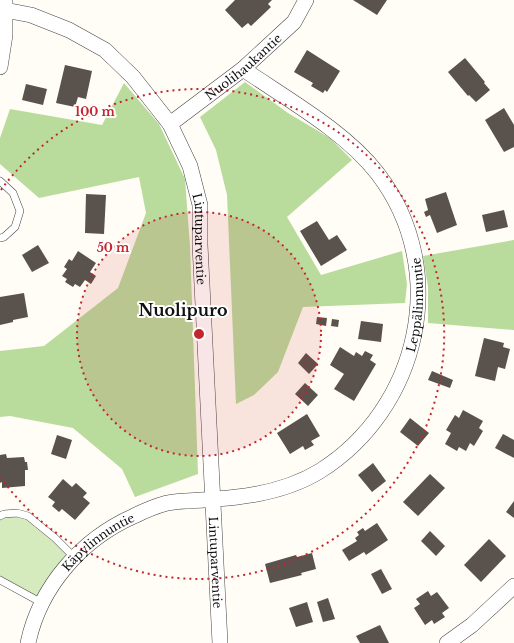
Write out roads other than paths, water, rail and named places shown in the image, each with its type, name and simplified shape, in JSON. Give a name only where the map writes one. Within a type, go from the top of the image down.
[{"type":"street","name":"Nuolihaukantie","points":[[170,124],[243,69],[294,22],[306,0]]},
{"type":"street","points":[[0,67],[5,36],[3,6]]},
{"type":"street","name":"Lintuparventie","points":[[3,6],[69,30],[105,50],[133,77],[170,124],[190,166],[200,205],[200,245],[220,643]]},
{"type":"street","name":"Leppälinnuntie","points":[[213,500],[254,495],[287,486],[320,471],[353,445],[369,428],[395,390],[408,358],[416,327],[419,304],[414,252],[408,229],[397,205],[379,175],[355,148],[321,122],[243,69]]},
{"type":"street","name":"Käpylinnuntie","points":[[28,643],[42,603],[54,583],[74,557],[104,532],[119,522],[164,504],[189,500],[213,500]]},
{"type":"street","points":[[452,642],[490,610],[514,586]]},
{"type":"lane","points":[[0,180],[13,193],[20,211],[15,227],[4,237],[0,238]]},
{"type":"lane","points":[[0,516],[4,514],[17,513],[28,516],[55,538],[74,557]]},
{"type":"lane","points":[[0,580],[42,603]]},
{"type":"district","name":"Nuolipuro","points":[[183,310]]}]
